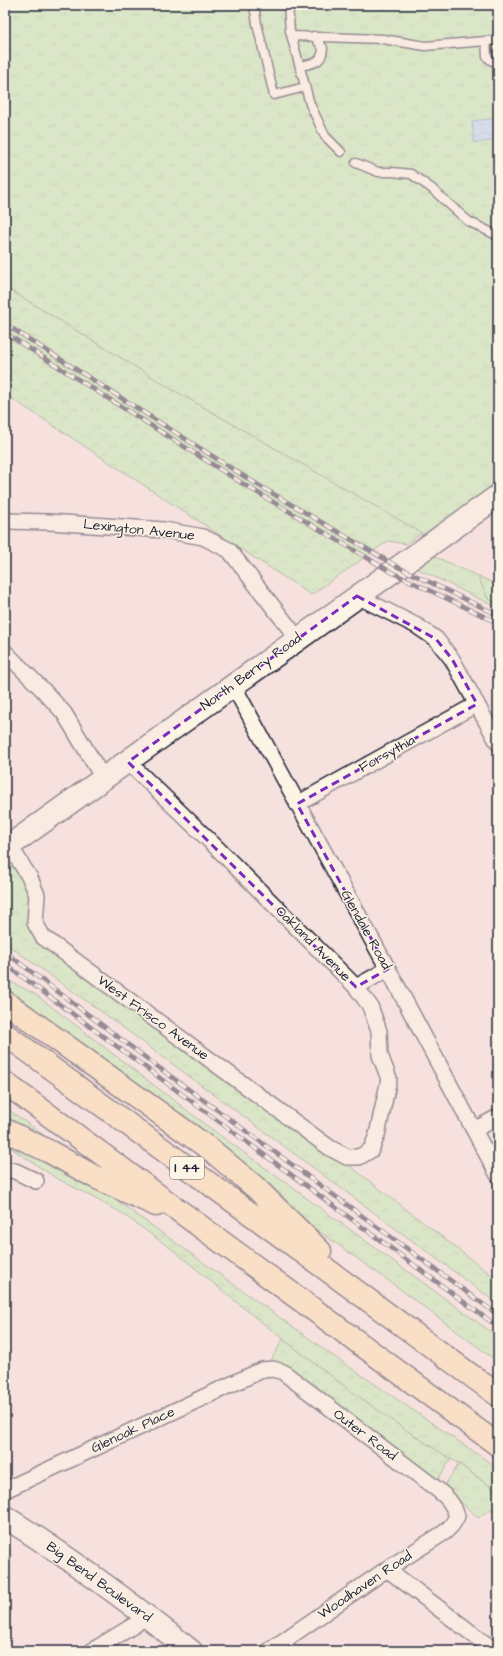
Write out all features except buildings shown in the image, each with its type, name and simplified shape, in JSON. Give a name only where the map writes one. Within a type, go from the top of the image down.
[{"type":"highway","points":[[5,1002],[211,1150],[255,1187],[370,1302]]},
{"type":"highway","name":"I 44","points":[[5,1034],[498,1395]]},
{"type":"highway","name":"I 44","points":[[5,1083],[498,1445]]},
{"type":"highway","points":[[5,1130],[50,1152],[95,1177],[198,1224]]},
{"type":"main road","name":"North Berry Road","points":[[7,847],[103,778],[128,762],[233,685],[498,496]]},
{"type":"main road","name":"Big Bend Boulevard","points":[[5,1517],[64,1556],[145,1615],[191,1651]]},
{"type":"street","name":"Lexington Avenue","points":[[5,521],[49,522],[164,530],[203,537],[228,550],[298,639]]},
{"type":"street","points":[[358,596],[417,626],[436,639],[452,659],[498,743]]},
{"type":"street","points":[[5,652],[64,713],[103,778]]},
{"type":"street","name":"Glendale Road","points":[[233,685],[498,1175]]},
{"type":"street","name":"Forsythia","points":[[297,804],[477,704]]},
{"type":"street","name":"Oakland Avenue","points":[[128,762],[214,845],[356,987],[370,1006],[379,1031],[380,1055],[389,1079],[377,1135],[371,1150],[359,1157],[347,1157]]},
{"type":"street","name":"West Frisco Avenue","points":[[7,847],[30,878],[37,895],[35,923],[43,937],[323,1143],[347,1157]]},
{"type":"street","points":[[356,987],[388,970]]},
{"type":"street","points":[[474,1130],[498,1117]]},
{"type":"street","points":[[5,1168],[36,1181]]},
{"type":"street","name":"Outer Road","points":[[262,1370],[273,1369],[283,1372],[448,1498],[454,1508],[456,1516]]},
{"type":"street","name":"Glenoak Place","points":[[5,1490],[262,1370]]},
{"type":"street","name":"Woodhaven Road","points":[[269,1651],[387,1569],[445,1532],[452,1525],[456,1516]]},
{"type":"street","points":[[387,1569],[495,1651]]},
{"type":"street","points":[[92,1651],[136,1624],[145,1615]]},
{"type":"lane","points":[[254,5],[256,24],[274,95],[305,87]]},
{"type":"lane","points":[[288,5],[292,36],[310,104],[318,125],[331,144],[340,152]]},
{"type":"lane","points":[[292,36],[382,40],[425,46],[498,40]]},
{"type":"lane","points":[[300,66],[318,61],[322,56],[323,48],[314,36]]},
{"type":"lane","points":[[486,41],[487,57],[492,61],[498,61]]},
{"type":"lane","points":[[356,163],[378,172],[411,174],[431,188],[468,221],[498,236]]},
{"type":"highlighted area","points":[[357,596],[436,639],[452,659],[477,704],[297,804],[388,969],[356,987],[128,762]]},
{"type":"green space","points":[[5,5],[498,5],[498,483],[425,536],[163,384],[5,287]]},
{"type":"green space","points":[[5,287],[170,388],[422,533],[406,544],[388,541],[311,595],[5,394]]},
{"type":"green space","points":[[429,554],[478,576],[488,599],[498,603],[498,608],[414,567]]},
{"type":"green space","points":[[478,576],[498,585],[498,603],[488,599]]},
{"type":"green space","points":[[5,863],[11,864],[21,875],[31,891],[29,924],[341,1162],[350,1166],[498,1280],[498,1304],[110,1018],[5,943]]},
{"type":"green space","points":[[5,979],[35,994],[206,1125],[498,1337],[498,1362],[313,1227],[210,1140],[5,991]]},
{"type":"green space","points":[[5,1107],[60,1147],[5,1124]]},
{"type":"green space","points":[[5,1138],[91,1184],[119,1202],[332,1355],[495,1466],[498,1469],[498,1492],[459,1464],[411,1435],[333,1378],[251,1314],[173,1250],[120,1212],[56,1178],[5,1144]]},
{"type":"green space","points":[[283,1339],[386,1416],[451,1459],[437,1481],[296,1372],[282,1364],[270,1362]]},
{"type":"green space","points":[[459,1464],[498,1492],[498,1515],[490,1509],[478,1518],[444,1486]]},
{"type":"water","points":[[498,118],[498,140],[474,143],[472,121]]},
{"type":"railway","points":[[5,324],[253,482],[398,567],[498,615]]},
{"type":"railway","points":[[5,333],[248,487],[391,572],[498,623]]},
{"type":"railway","points":[[5,952],[154,1064],[498,1315]]},
{"type":"railway","points":[[5,964],[498,1327]]}]
